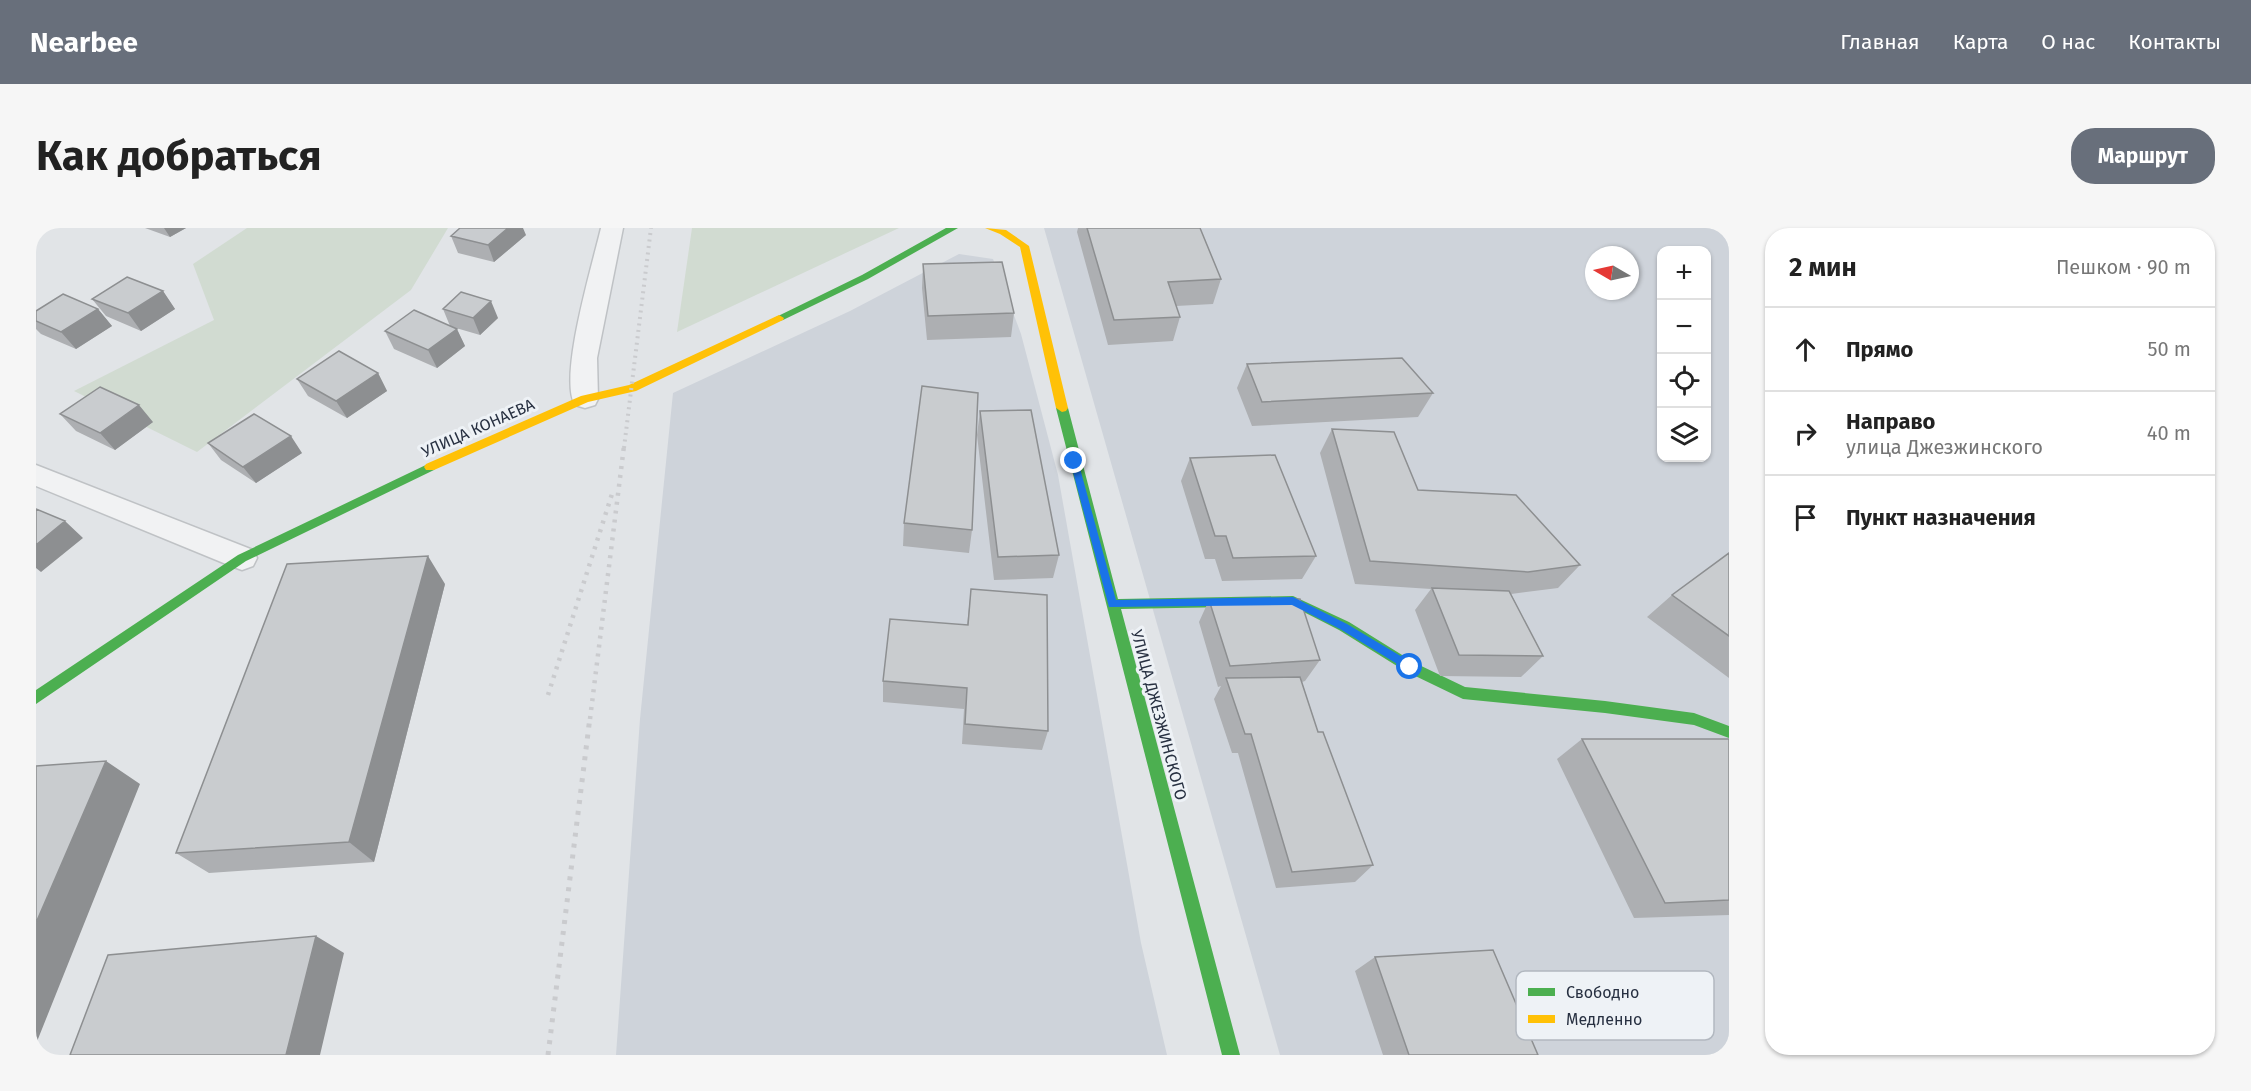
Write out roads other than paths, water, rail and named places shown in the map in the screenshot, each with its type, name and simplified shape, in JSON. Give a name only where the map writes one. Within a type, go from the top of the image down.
[{"type":"street","points":[[585,399],[584,358],[612,228]]},
{"type":"street","name":"УЛИЦА КОНАЕВА","points":[[36,698],[242,558],[408,477],[585,399],[632,388],[865,277],[953,228]]},
{"type":"street","name":"УЛИЦА ДЖЕЗЖИНСКОГО","points":[[990,228],[1003,232],[1024,246],[1074,461],[1231,1055]]},
{"type":"street","points":[[36,475],[242,558]]},
{"type":"street","points":[[1112,604],[1293,601],[1344,626],[1410,667],[1463,693],[1605,707],[1683,718],[1729,732]]},
{"type":"railway","points":[[624,448],[651,228]]},
{"type":"railway","points":[[590,719],[624,446]]},
{"type":"railway","points":[[548,695],[612,494]]},
{"type":"railway","points":[[548,1055],[590,717]]}]
